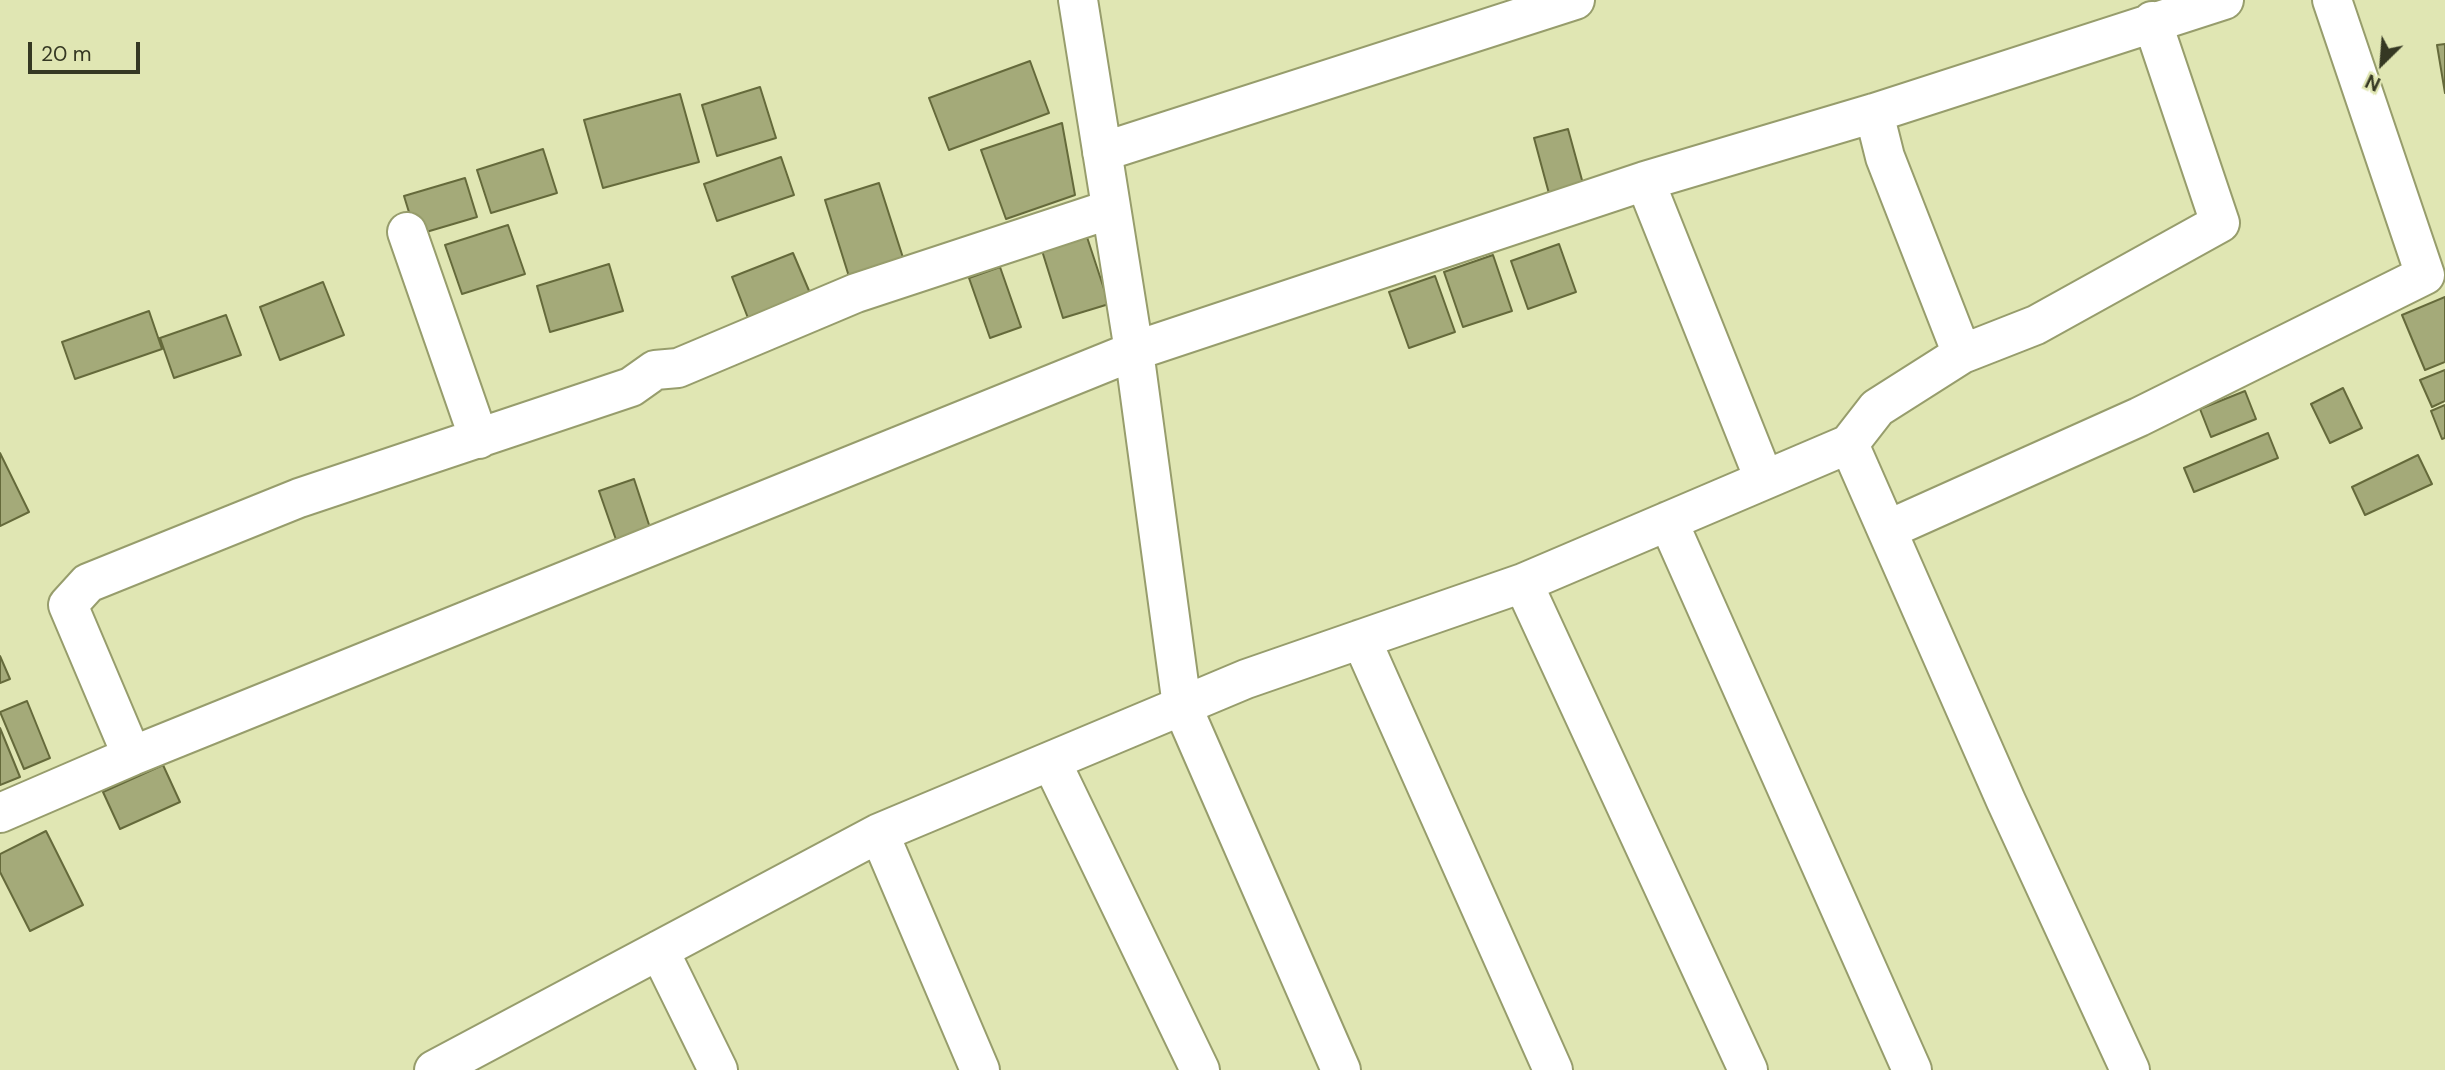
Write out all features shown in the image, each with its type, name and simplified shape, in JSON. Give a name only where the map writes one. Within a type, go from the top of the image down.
[{"type":"street","points":[[1078,0],[1134,351],[1182,706],[1341,1070]]},
{"type":"street","points":[[1102,152],[1575,0]]},
{"type":"street","points":[[0,813],[132,755],[1134,351],[1645,181],[1874,113],[2152,21],[2224,0]]},
{"type":"street","points":[[1887,530],[2140,417],[2425,275],[2332,0]]},
{"type":"street","points":[[453,1065],[659,950],[879,833],[1246,679],[1523,583],[1849,444],[1877,408],[1962,354],[2036,325],[2220,223],[2152,21]]},
{"type":"street","points":[[1874,113],[1885,156],[1962,354]]},
{"type":"street","points":[[1645,181],[1764,480]]},
{"type":"street","points":[[132,755],[68,606],[88,583],[299,498],[631,387],[655,370],[678,368],[856,293],[1111,209]]},
{"type":"street","points":[[407,232],[479,439]]},
{"type":"street","points":[[1849,444],[2006,802],[2130,1070]]},
{"type":"street","points":[[1668,521],[1912,1070]]},
{"type":"street","points":[[1523,583],[1748,1070]]},
{"type":"street","points":[[1361,639],[1553,1070]]},
{"type":"street","points":[[1051,761],[1200,1070]]},
{"type":"street","points":[[879,833],[980,1070]]},
{"type":"street","points":[[659,950],[718,1070]]},
{"type":"building","points":[[2445,44],[2445,93],[2437,45]]},
{"type":"building","points":[[1030,61],[1049,113],[949,150],[929,98]]},
{"type":"building","points":[[760,87],[776,138],[717,156],[702,105]]},
{"type":"building","points":[[680,94],[699,162],[603,188],[584,120]]},
{"type":"building","points":[[1062,123],[1075,195],[1006,219],[981,150]]},
{"type":"building","points":[[1568,129],[1585,191],[1551,201],[1534,138]]},
{"type":"building","points":[[543,149],[557,193],[491,213],[477,170]]},
{"type":"building","points":[[781,157],[794,195],[717,221],[704,184]]},
{"type":"building","points":[[465,178],[477,217],[416,235],[404,196]]},
{"type":"building","points":[[879,183],[906,267],[851,283],[825,200]]},
{"type":"building","points":[[508,225],[525,274],[462,294],[445,245]]},
{"type":"building","points":[[1084,228],[1109,304],[1063,318],[1039,241]]},
{"type":"building","points":[[1559,244],[1576,292],[1528,309],[1511,261]]},
{"type":"building","points":[[793,253],[810,293],[748,318],[732,277]]},
{"type":"building","points":[[1493,255],[1512,311],[1463,327],[1444,272]]},
{"type":"building","points":[[609,264],[623,311],[550,332],[537,286]]},
{"type":"building","points":[[1000,267],[1021,327],[990,338],[969,278]]},
{"type":"building","points":[[1435,276],[1455,332],[1409,348],[1389,292]]},
{"type":"building","points":[[323,282],[344,335],[280,360],[260,307]]},
{"type":"building","points":[[2445,297],[2445,362],[2425,370],[2402,315]]},
{"type":"building","points":[[149,311],[162,349],[75,379],[62,342]]},
{"type":"building","points":[[226,315],[241,355],[174,378],[160,338]]},
{"type":"building","points":[[2445,370],[2445,401],[2432,407],[2420,380]]},
{"type":"building","points":[[2343,388],[2362,428],[2330,443],[2311,404]]},
{"type":"building","points":[[2245,391],[2256,419],[2211,437],[2200,409]]},
{"type":"building","points":[[2445,405],[2445,438],[2442,439],[2431,411]]},
{"type":"building","points":[[2268,433],[2278,458],[2194,492],[2184,468]]},
{"type":"building","points":[[0,453],[29,512],[0,526]]},
{"type":"building","points":[[2418,455],[2432,484],[2365,515],[2352,487]]},
{"type":"building","points":[[634,479],[655,543],[621,554],[599,491]]},
{"type":"building","points":[[0,656],[10,679],[0,683]]},
{"type":"building","points":[[27,701],[50,758],[24,769],[0,712]]},
{"type":"building","points":[[0,728],[20,777],[0,785]]},
{"type":"building","points":[[163,765],[180,802],[120,829],[103,792]]},
{"type":"building","points":[[46,831],[83,905],[30,931],[0,872],[0,854]]}]
